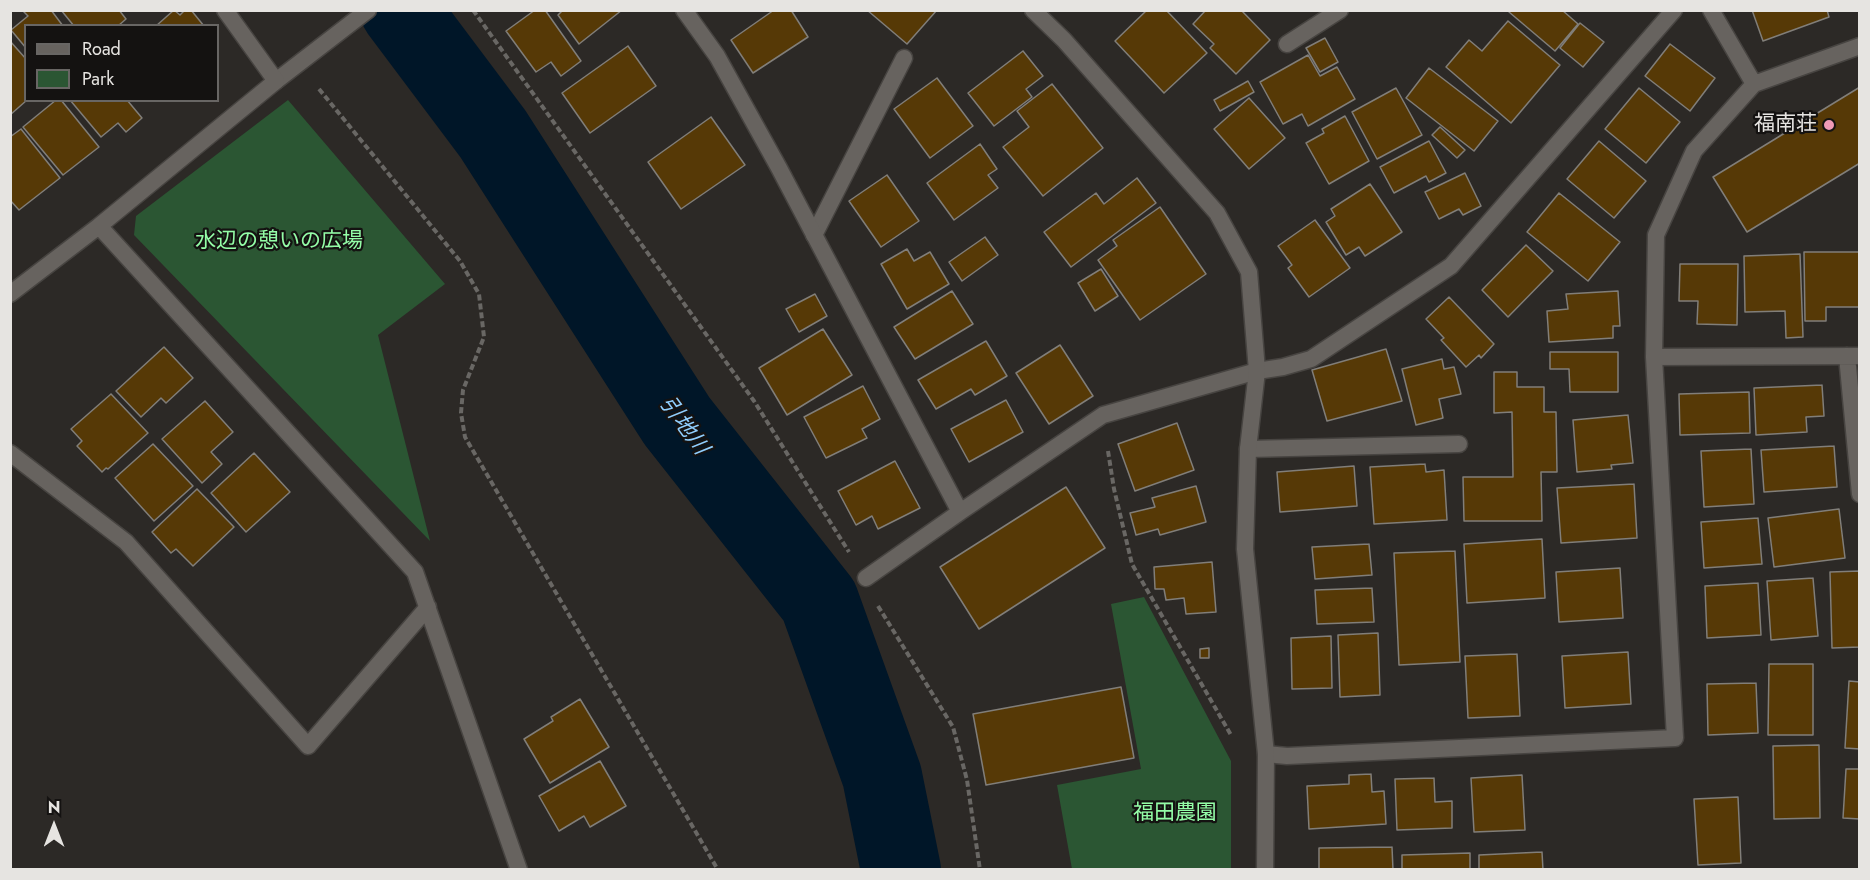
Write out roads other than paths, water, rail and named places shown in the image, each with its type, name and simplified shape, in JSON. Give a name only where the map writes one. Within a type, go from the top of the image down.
[{"type":"street","points":[[225,10],[276,81]]},
{"type":"street","points":[[10,294],[99,226],[276,81],[368,10]]},
{"type":"street","points":[[684,10],[717,56],[779,168],[960,512]]},
{"type":"street","points":[[1033,10],[1064,40],[1217,213],[1249,272],[1257,371],[1248,449],[1245,549],[1266,754],[1265,870]]},
{"type":"street","points":[[1287,44],[1340,10]]},
{"type":"street","points":[[866,578],[1103,415],[1257,371],[1311,359],[1451,266],[1674,10]]},
{"type":"street","points":[[1711,10],[1754,84]]},
{"type":"street","points":[[1266,754],[1287,756],[1675,738],[1654,357],[1656,235],[1694,151],[1754,84],[1860,46]]},
{"type":"street","points":[[814,235],[904,58]]},
{"type":"street","points":[[99,226],[415,572],[519,870]]},
{"type":"street","points":[[1654,357],[1853,356],[1860,495]]},
{"type":"street","points":[[1248,449],[1459,444]]},
{"type":"street","points":[[10,453],[126,542],[308,746],[428,607]]},
{"type":"waterway","name":"引地川","points":[[400,10],[493,134],[677,421],[819,601],[882,776],[901,870]]},
{"type":"place","name":"福南荘","points":[[1829,125]]},
{"type":"park label","name":"水辺の憩いの広場","points":[[279,242]]},
{"type":"park label","name":"福田農園","points":[[1175,814]]}]
